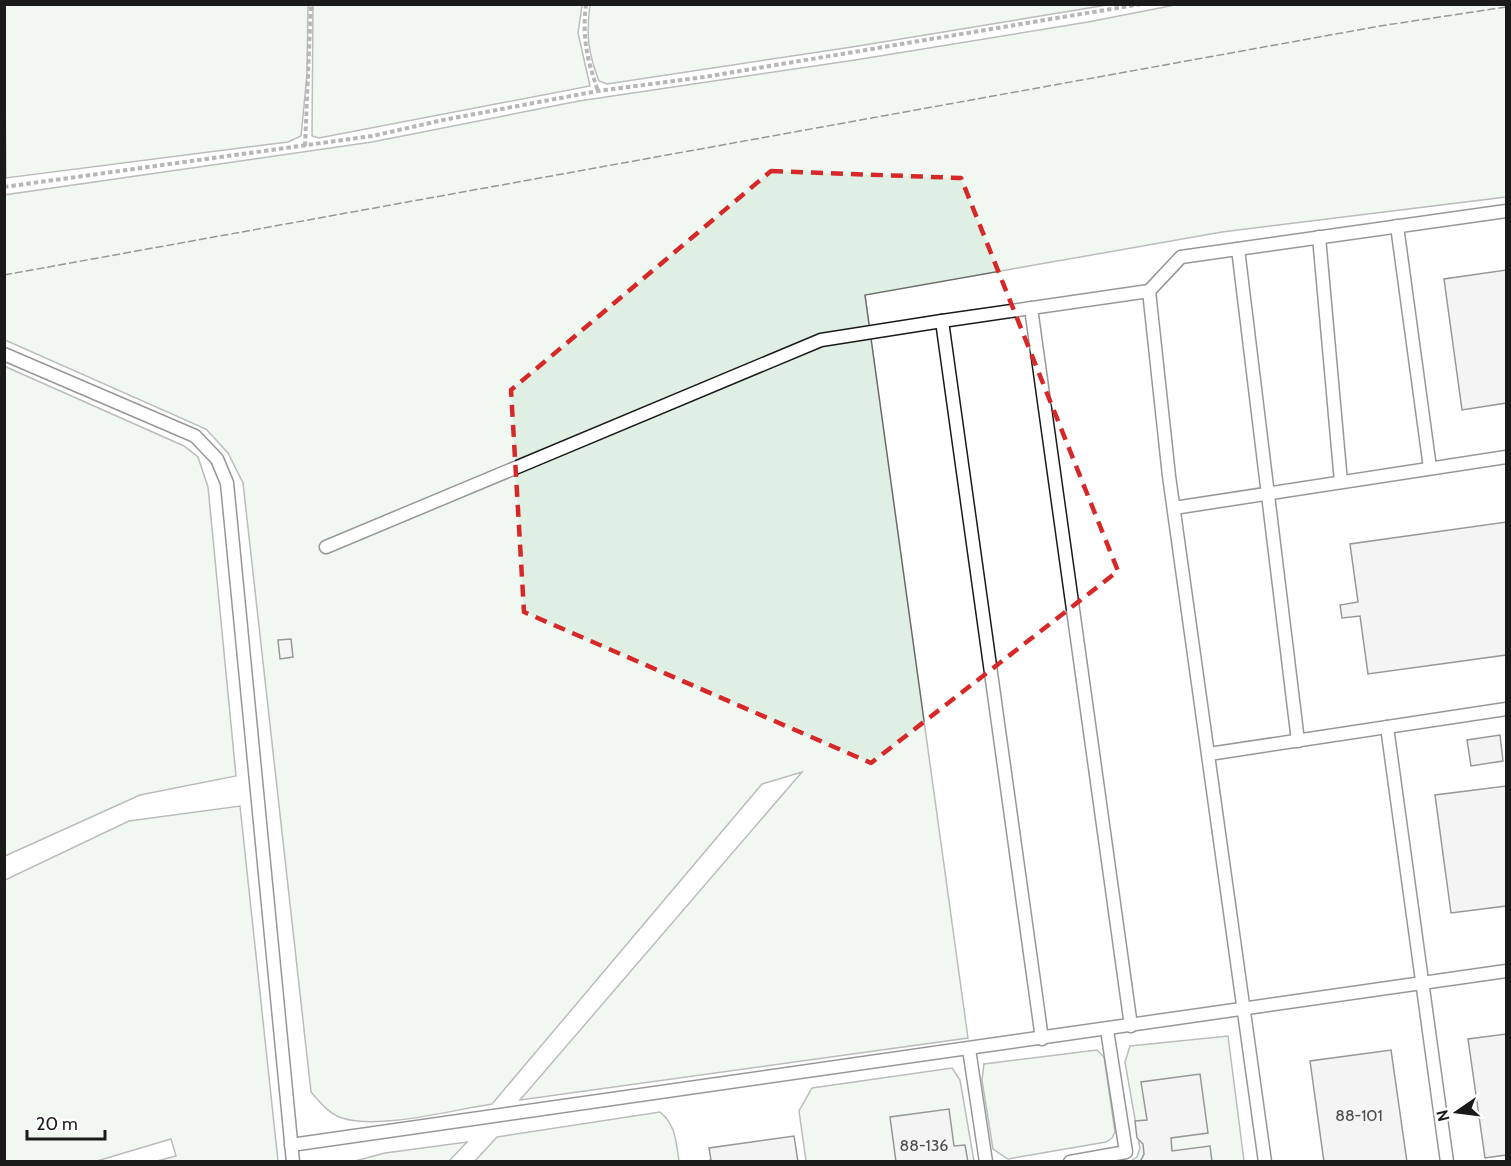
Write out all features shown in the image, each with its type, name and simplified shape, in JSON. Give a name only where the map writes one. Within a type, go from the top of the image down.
[{"type":"lane","points":[[326,547],[821,340],[1149,291],[1181,257],[1506,211]]},
{"type":"lane","points":[[1398,226],[1430,468]]},
{"type":"lane","points":[[1319,237],[1341,482]]},
{"type":"lane","points":[[1238,249],[1266,494],[1298,741]]},
{"type":"lane","points":[[1149,291],[1174,508],[1265,1161]]},
{"type":"lane","points":[[1031,308],[1131,1026]]},
{"type":"lane","points":[[942,321],[1042,1039]]},
{"type":"lane","points":[[4,354],[195,436],[217,459],[227,483],[293,1161]]},
{"type":"lane","points":[[1174,508],[1506,457]]},
{"type":"lane","points":[[1209,754],[1506,709]]},
{"type":"lane","points":[[1387,727],[1447,1161]]},
{"type":"lane","points":[[291,1145],[1107,1030],[1506,971]]},
{"type":"lane","points":[[1070,1161],[1126,1152],[1107,1030]]},
{"type":"lane","points":[[969,1049],[986,1161]]},
{"type":"path","points":[[305,146],[311,4]]},
{"type":"path","points":[[586,4],[582,33],[588,63],[598,91]]},
{"type":"path","points":[[4,187],[372,136],[442,120],[598,91],[704,77],[1141,4]]},
{"type":"highlighted area","points":[[771,171],[961,178],[1118,571],[871,763],[524,612],[511,390]]},
{"type":"green space","points":[[590,4],[1107,5],[607,84],[599,81],[590,52],[588,25]]},
{"type":"green space","points":[[4,5],[308,5],[307,75],[301,136],[288,142],[6,178]]},
{"type":"green space","points":[[313,5],[582,5],[578,33],[590,86],[319,138],[312,136]]},
{"type":"green space","points":[[1175,5],[1506,5],[1506,197],[1222,232],[865,295],[968,1038],[520,1100],[802,772],[762,784],[492,1104],[416,1118],[375,1122],[342,1118],[329,1110],[311,1092],[243,483],[228,453],[206,429],[5,340],[4,195],[372,142],[579,101],[855,60],[1088,22]]},
{"type":"green space","points":[[4,366],[184,446],[198,457],[208,487],[236,776],[140,795],[5,856]]},
{"type":"green space","points":[[240,806],[278,1161],[157,1161],[176,1156],[171,1139],[97,1161],[5,1161],[5,880],[129,821]]},
{"type":"green space","points":[[1228,1036],[1244,1161],[1131,1161],[1137,1157],[1140,1148],[1125,1062],[1130,1046]]},
{"type":"green space","points":[[1097,1050],[1104,1057],[1115,1132],[1112,1138],[1106,1142],[1008,1159],[993,1149],[982,1080],[984,1064]]},
{"type":"green space","points":[[952,1068],[960,1080],[974,1161],[806,1161],[799,1111],[812,1088]]},
{"type":"green space","points":[[660,1112],[672,1128],[679,1161],[475,1161],[497,1137]]},
{"type":"green space","points":[[467,1142],[449,1161],[355,1161],[385,1153]]},
{"type":"building","points":[[1506,270],[1506,403],[1462,410],[1444,279]]},
{"type":"building","points":[[1506,522],[1506,655],[1368,674],[1360,616],[1342,618],[1340,605],[1358,602],[1350,544]]},
{"type":"building","points":[[291,639],[293,657],[280,659],[278,640]]},
{"type":"building","points":[[1500,735],[1503,761],[1471,766],[1467,740]]},
{"type":"building","points":[[1506,786],[1506,906],[1451,913],[1435,795]]},
{"type":"building","points":[[1506,1034],[1506,1155],[1485,1158],[1468,1039]]},
{"type":"building","points":[[1391,1050],[1407,1162],[1324,1162],[1310,1061]]},
{"type":"building","points":[[1200,1074],[1208,1133],[1171,1138],[1172,1151],[1210,1146],[1212,1162],[1140,1162],[1144,1154],[1143,1144],[1137,1138],[1135,1121],[1147,1120],[1141,1082]]},
{"type":"building","points":[[949,1109],[954,1146],[965,1145],[968,1162],[896,1162],[890,1117]]},
{"type":"building","points":[[794,1136],[798,1162],[703,1162],[711,1160],[709,1148]]},
{"type":"fence","points":[[4,275],[1380,26],[1506,7]]}]
